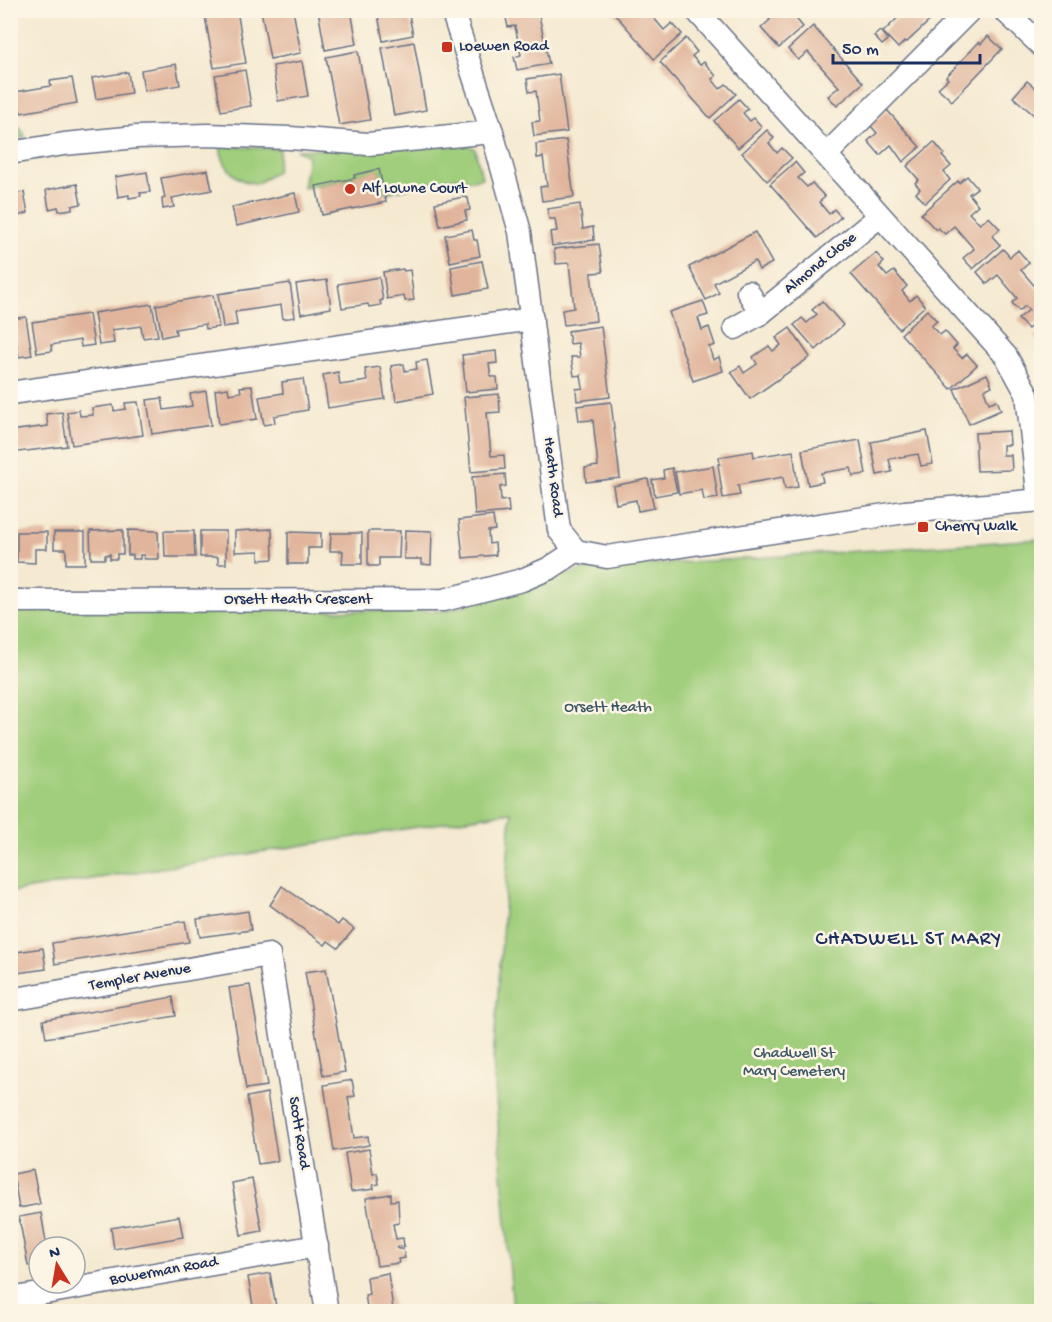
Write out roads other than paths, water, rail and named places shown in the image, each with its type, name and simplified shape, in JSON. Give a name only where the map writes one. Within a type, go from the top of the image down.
[{"type":"street","name":"Heath Road","points":[[452,10],[492,132],[520,232],[559,530],[576,551]]},
{"type":"street","points":[[576,551],[607,557],[905,512],[1040,500],[1027,394],[1006,356],[696,10]]},
{"type":"street","points":[[826,155],[970,10]]},
{"type":"street","points":[[1004,10],[1041,46]]},
{"type":"street","points":[[10,153],[63,144],[137,137],[208,135],[368,144],[492,132]]},
{"type":"street","name":"Almond Close","points":[[735,328],[761,313],[880,216]]},
{"type":"street","points":[[748,292],[761,313]]},
{"type":"street","points":[[10,393],[532,319]]},
{"type":"street","name":"Orsett Heath Crescent","points":[[10,601],[444,600],[522,580],[550,568],[576,551]]},
{"type":"street","name":"Templer Avenue","points":[[10,1000],[270,955]]},
{"type":"street","name":"Scott Road","points":[[270,955],[327,1311]]},
{"type":"street","name":"Bowerman Road","points":[[10,1299],[317,1246]]},
{"type":"place","name":"Loewen Road","points":[[447,47]]},
{"type":"place","name":"Alf Lowne Court","points":[[350,189]]},
{"type":"place","name":"Cherry Walk","points":[[923,527]]},
{"type":"district","name":"CHADWELL ST MARY","points":[[909,940]]},
{"type":"park label","name":"Orsett Heath","points":[[608,708]]},
{"type":"park label","name":"Chadwell St Mary Cemetery","points":[[794,1063]]}]
